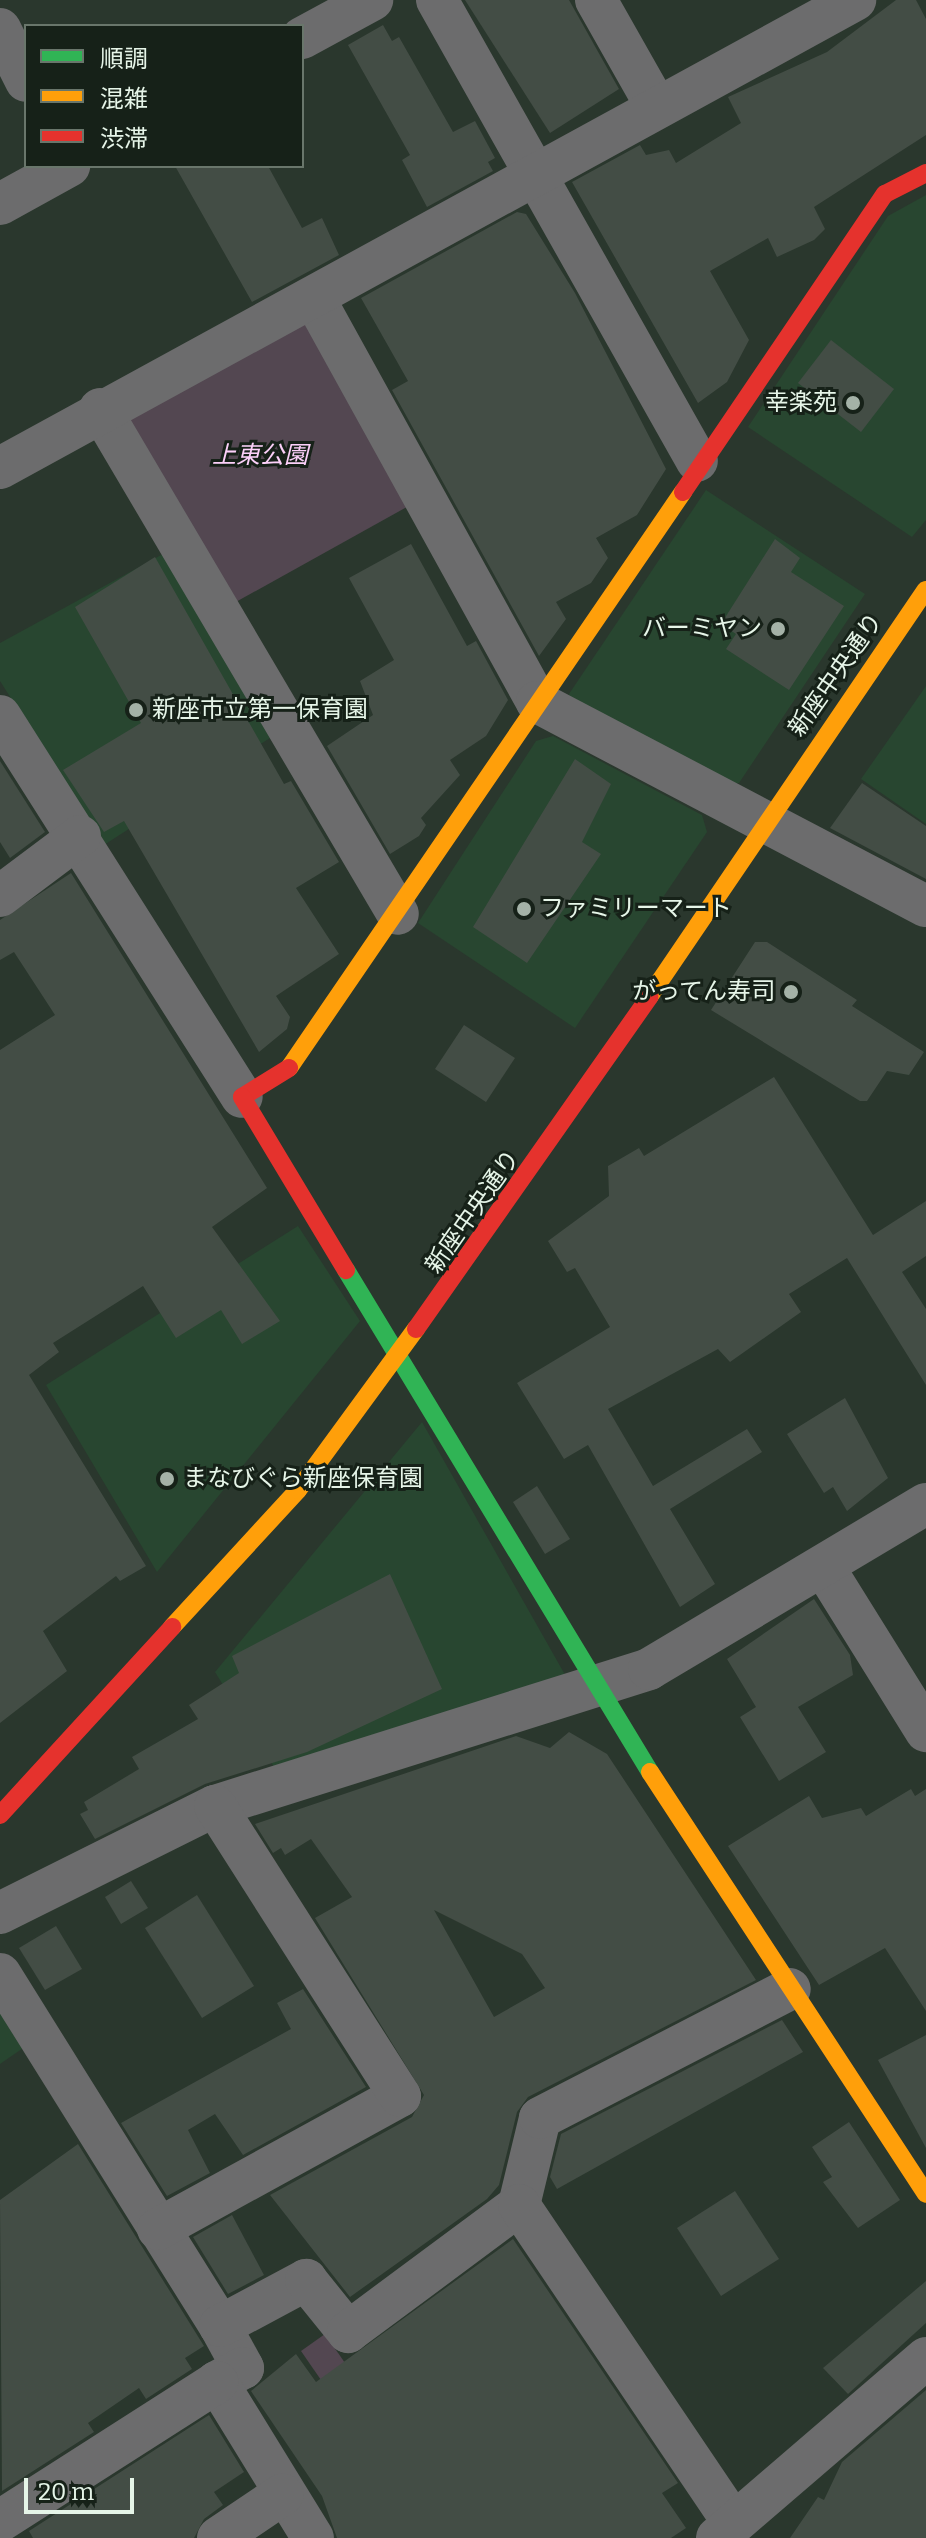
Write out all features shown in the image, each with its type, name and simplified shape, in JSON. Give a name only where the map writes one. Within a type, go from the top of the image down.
[{"type":"street","points":[[315,21],[372,0]]},
{"type":"street","points":[[437,0],[531,173],[697,461]]},
{"type":"street","points":[[596,0],[656,106]]},
{"type":"street","points":[[0,468],[100,409],[314,298],[531,173],[855,0]]},
{"type":"street","points":[[0,29],[24,77]]},
{"type":"street","points":[[0,204],[65,168]]},
{"type":"street","points":[[242,1097],[293,1065],[398,914],[697,461],[885,194],[926,173]]},
{"type":"street","points":[[314,298],[537,702],[764,827],[926,906]]},
{"type":"street","points":[[100,409],[398,914]]},
{"type":"street","name":"新座中央通り","points":[[0,1815],[298,1490],[399,1356],[926,590]]},
{"type":"street","points":[[0,716],[80,836],[242,1097],[596,1689],[926,2194]]},
{"type":"street","points":[[0,896],[80,836]]},
{"type":"street","points":[[0,1913],[215,1806],[596,1689],[649,1669],[825,1569],[926,1504]]},
{"type":"street","points":[[825,1569],[926,1731]]},
{"type":"street","points":[[158,2229],[400,2096],[215,1806]]},
{"type":"street","points":[[0,1974],[220,2326],[243,2368],[0,2521]]},
{"type":"street","points":[[220,2326],[306,2280],[348,2332],[519,2205],[540,2118],[790,1989]]},
{"type":"street","points":[[519,2205],[725,2529],[926,2358]]},
{"type":"street","points":[[217,2382],[283,2494],[313,2538]]},
{"type":"street","points":[[218,2538],[283,2494]]},
{"type":"shaded area","points":[[926,195],[926,520],[912,537],[748,427],[888,216]]},
{"type":"shaded area","points":[[706,490],[865,594],[739,783],[720,784],[572,710],[569,694]]},
{"type":"shaded area","name":"新座市立第一保育園","points":[[163,554],[270,738],[104,845],[0,681],[0,643]]},
{"type":"shaded area","points":[[926,686],[926,824],[861,779]]},
{"type":"shaded area","points":[[553,736],[702,815],[707,832],[575,1028],[418,923],[536,741]]},
{"type":"shaded area","name":"まなびぐら新座保育園","points":[[298,1226],[360,1321],[157,1572],[46,1385]]},
{"type":"shaded area","points":[[422,1422],[568,1680],[279,1775],[215,1672]]},
{"type":"shaded area","points":[[0,1995],[29,2044],[0,2064]]},
{"type":"green space","name":"上東公園","points":[[314,298],[423,498],[216,613],[100,409]]},
{"type":"green space","points":[[325,2334],[376,2408],[352,2425],[301,2351]]},
{"type":"building","points":[[465,0],[569,0],[619,89],[550,133]]},
{"type":"building","points":[[896,0],[916,0],[926,19],[926,135],[814,207],[825,229],[814,240],[777,257],[768,238],[710,271],[749,340],[727,382],[698,403],[572,182],[640,145],[646,155],[669,150],[676,163],[741,123],[728,97],[827,52]]},
{"type":"building","points":[[383,25],[392,41],[399,37],[453,132],[475,121],[495,158],[488,162],[493,171],[427,207],[402,160],[410,155],[348,45]]},
{"type":"building","points":[[176,168],[269,168],[302,228],[322,218],[339,255],[252,302]]},
{"type":"building","points":[[517,212],[526,214],[575,293],[666,469],[637,515],[596,538],[608,558],[591,583],[556,602],[566,619],[539,656],[392,390],[408,381],[361,298]]},
{"type":"building","name":"幸楽苑","points":[[831,340],[894,389],[861,432],[798,383]]},
{"type":"building","name":"バーミヤン","points":[[775,539],[800,558],[791,572],[844,606],[789,690],[726,649],[736,634],[721,624]]},
{"type":"building","points":[[411,544],[467,646],[476,641],[508,700],[486,736],[450,760],[460,775],[421,818],[426,825],[419,836],[390,854],[327,746],[373,715],[360,681],[394,660],[349,578]]},
{"type":"building","points":[[155,557],[284,784],[291,781],[339,862],[296,888],[339,954],[276,996],[290,1017],[287,1029],[259,1052],[124,821],[104,832],[63,770],[141,723],[75,607]]},
{"type":"building","points":[[575,759],[611,784],[582,842],[601,854],[527,963],[473,927]]},
{"type":"building","points":[[0,761],[45,832],[10,858],[0,842]]},
{"type":"building","points":[[862,783],[926,826],[926,879],[830,828]]},
{"type":"building","points":[[71,873],[267,1188],[212,1227],[280,1321],[242,1344],[221,1310],[176,1338],[143,1286],[53,1343],[59,1352],[29,1375],[146,1566],[120,1581],[116,1576],[43,1631],[67,1671],[0,1723],[0,1050],[55,1015],[14,952],[0,960],[0,920]]},
{"type":"building","points":[[755,942],[767,942],[857,1000],[852,1006],[924,1052],[909,1075],[887,1071],[867,1101],[860,1101],[711,1010]]},
{"type":"building","points":[[464,1025],[515,1058],[486,1102],[435,1069]]},
{"type":"building","points":[[774,1077],[873,1235],[926,1201],[926,1256],[902,1272],[926,1309],[926,1385],[847,1258],[789,1294],[801,1312],[730,1362],[718,1349],[608,1409],[653,1486],[747,1429],[762,1452],[670,1509],[715,1584],[680,1607],[588,1445],[564,1459],[517,1383],[610,1327],[575,1268],[567,1272],[548,1241],[609,1196],[608,1166],[639,1148],[644,1156]]},
{"type":"building","points":[[845,1398],[888,1478],[847,1511],[833,1487],[824,1493],[787,1434]]},
{"type":"building","points":[[537,1486],[570,1539],[545,1554],[513,1502]]},
{"type":"building","points":[[390,1574],[442,1689],[307,1752],[205,1784],[95,1839],[80,1814],[88,1810],[84,1802],[139,1769],[132,1757],[198,1719],[189,1705],[239,1673],[232,1656]]},
{"type":"building","points":[[814,1599],[850,1655],[853,1675],[798,1707],[826,1752],[779,1781],[740,1717],[756,1707],[727,1659]]},
{"type":"building","points":[[569,1732],[607,1754],[756,1980],[528,2097],[517,2112],[499,2185],[487,2199],[350,2297],[270,2195],[412,2117],[424,2095],[315,1918],[352,1897],[311,1839],[285,1855],[281,1848],[273,1853],[255,1824],[516,1736],[550,1748]],"holes":[[[434,1910],[522,1954],[545,1988],[494,2017]]]},
{"type":"building","points":[[911,1789],[915,1796],[926,1789],[926,2011],[885,1948],[819,1985],[728,1846],[809,1796],[822,1818],[861,1808],[866,1816]]},
{"type":"building","points":[[131,1881],[148,1908],[121,1924],[105,1897]]},
{"type":"building","points":[[197,1895],[254,1986],[202,2018],[145,1928]]},
{"type":"building","points":[[56,1926],[82,1969],[45,1990],[19,1948]]},
{"type":"building","points":[[303,1989],[366,2087],[243,2155],[215,2114],[188,2130],[210,2173],[167,2196],[121,2123],[291,2029],[277,2003]]},
{"type":"building","points":[[782,2020],[803,2052],[557,2189],[550,2177],[561,2134]]},
{"type":"building","points":[[926,2035],[926,2148],[878,2060]]},
{"type":"building","points":[[849,2122],[900,2200],[858,2228],[823,2182],[832,2177],[812,2147]]},
{"type":"building","points":[[78,2144],[204,2346],[185,2358],[192,2369],[146,2399],[139,2388],[88,2423],[94,2432],[2,2491],[0,2200]]},
{"type":"building","points":[[735,2191],[779,2259],[721,2296],[677,2228]]},
{"type":"building","points":[[232,2215],[264,2275],[228,2294],[193,2237]]},
{"type":"building","points":[[513,2239],[678,2483],[662,2493],[686,2528],[671,2538],[337,2538],[322,2496],[251,2391],[296,2354],[316,2382]]},
{"type":"building","points":[[926,2281],[926,2323],[848,2394],[823,2368]]},
{"type":"building","points":[[926,2390],[926,2538],[790,2538],[818,2497],[824,2500],[842,2462]]},
{"type":"building","points":[[209,2415],[244,2472],[214,2492],[223,2505],[204,2519],[194,2538],[33,2538],[29,2531]]},
{"type":"traffic: fast","points":[[346,1270],[650,1772]]},
{"type":"traffic: slow","points":[[289,1068],[683,492]]},
{"type":"traffic: slow","points":[[649,997],[926,590]]},
{"type":"traffic: slow","points":[[172,1627],[298,1490],[416,1329]]},
{"type":"traffic: slow","points":[[650,1772],[926,2194]]},
{"type":"traffic: jam","points":[[683,492],[885,194],[926,173]]},
{"type":"traffic: jam","points":[[416,1329],[649,997]]},
{"type":"traffic: jam","points":[[289,1068],[242,1097],[346,1270]]},
{"type":"traffic: jam","points":[[0,1815],[172,1627]]},
{"type":"place","name":"幸楽苑","points":[[853,403]]},
{"type":"place","name":"バーミヤン","points":[[778,629]]},
{"type":"place","name":"新座市立第一保育園","points":[[136,710]]},
{"type":"place","name":"ファミリーマート","points":[[524,909]]},
{"type":"place","name":"がってん寿司","points":[[791,992]]},
{"type":"place","name":"まなびぐら新座保育園","points":[[167,1479]]}]
